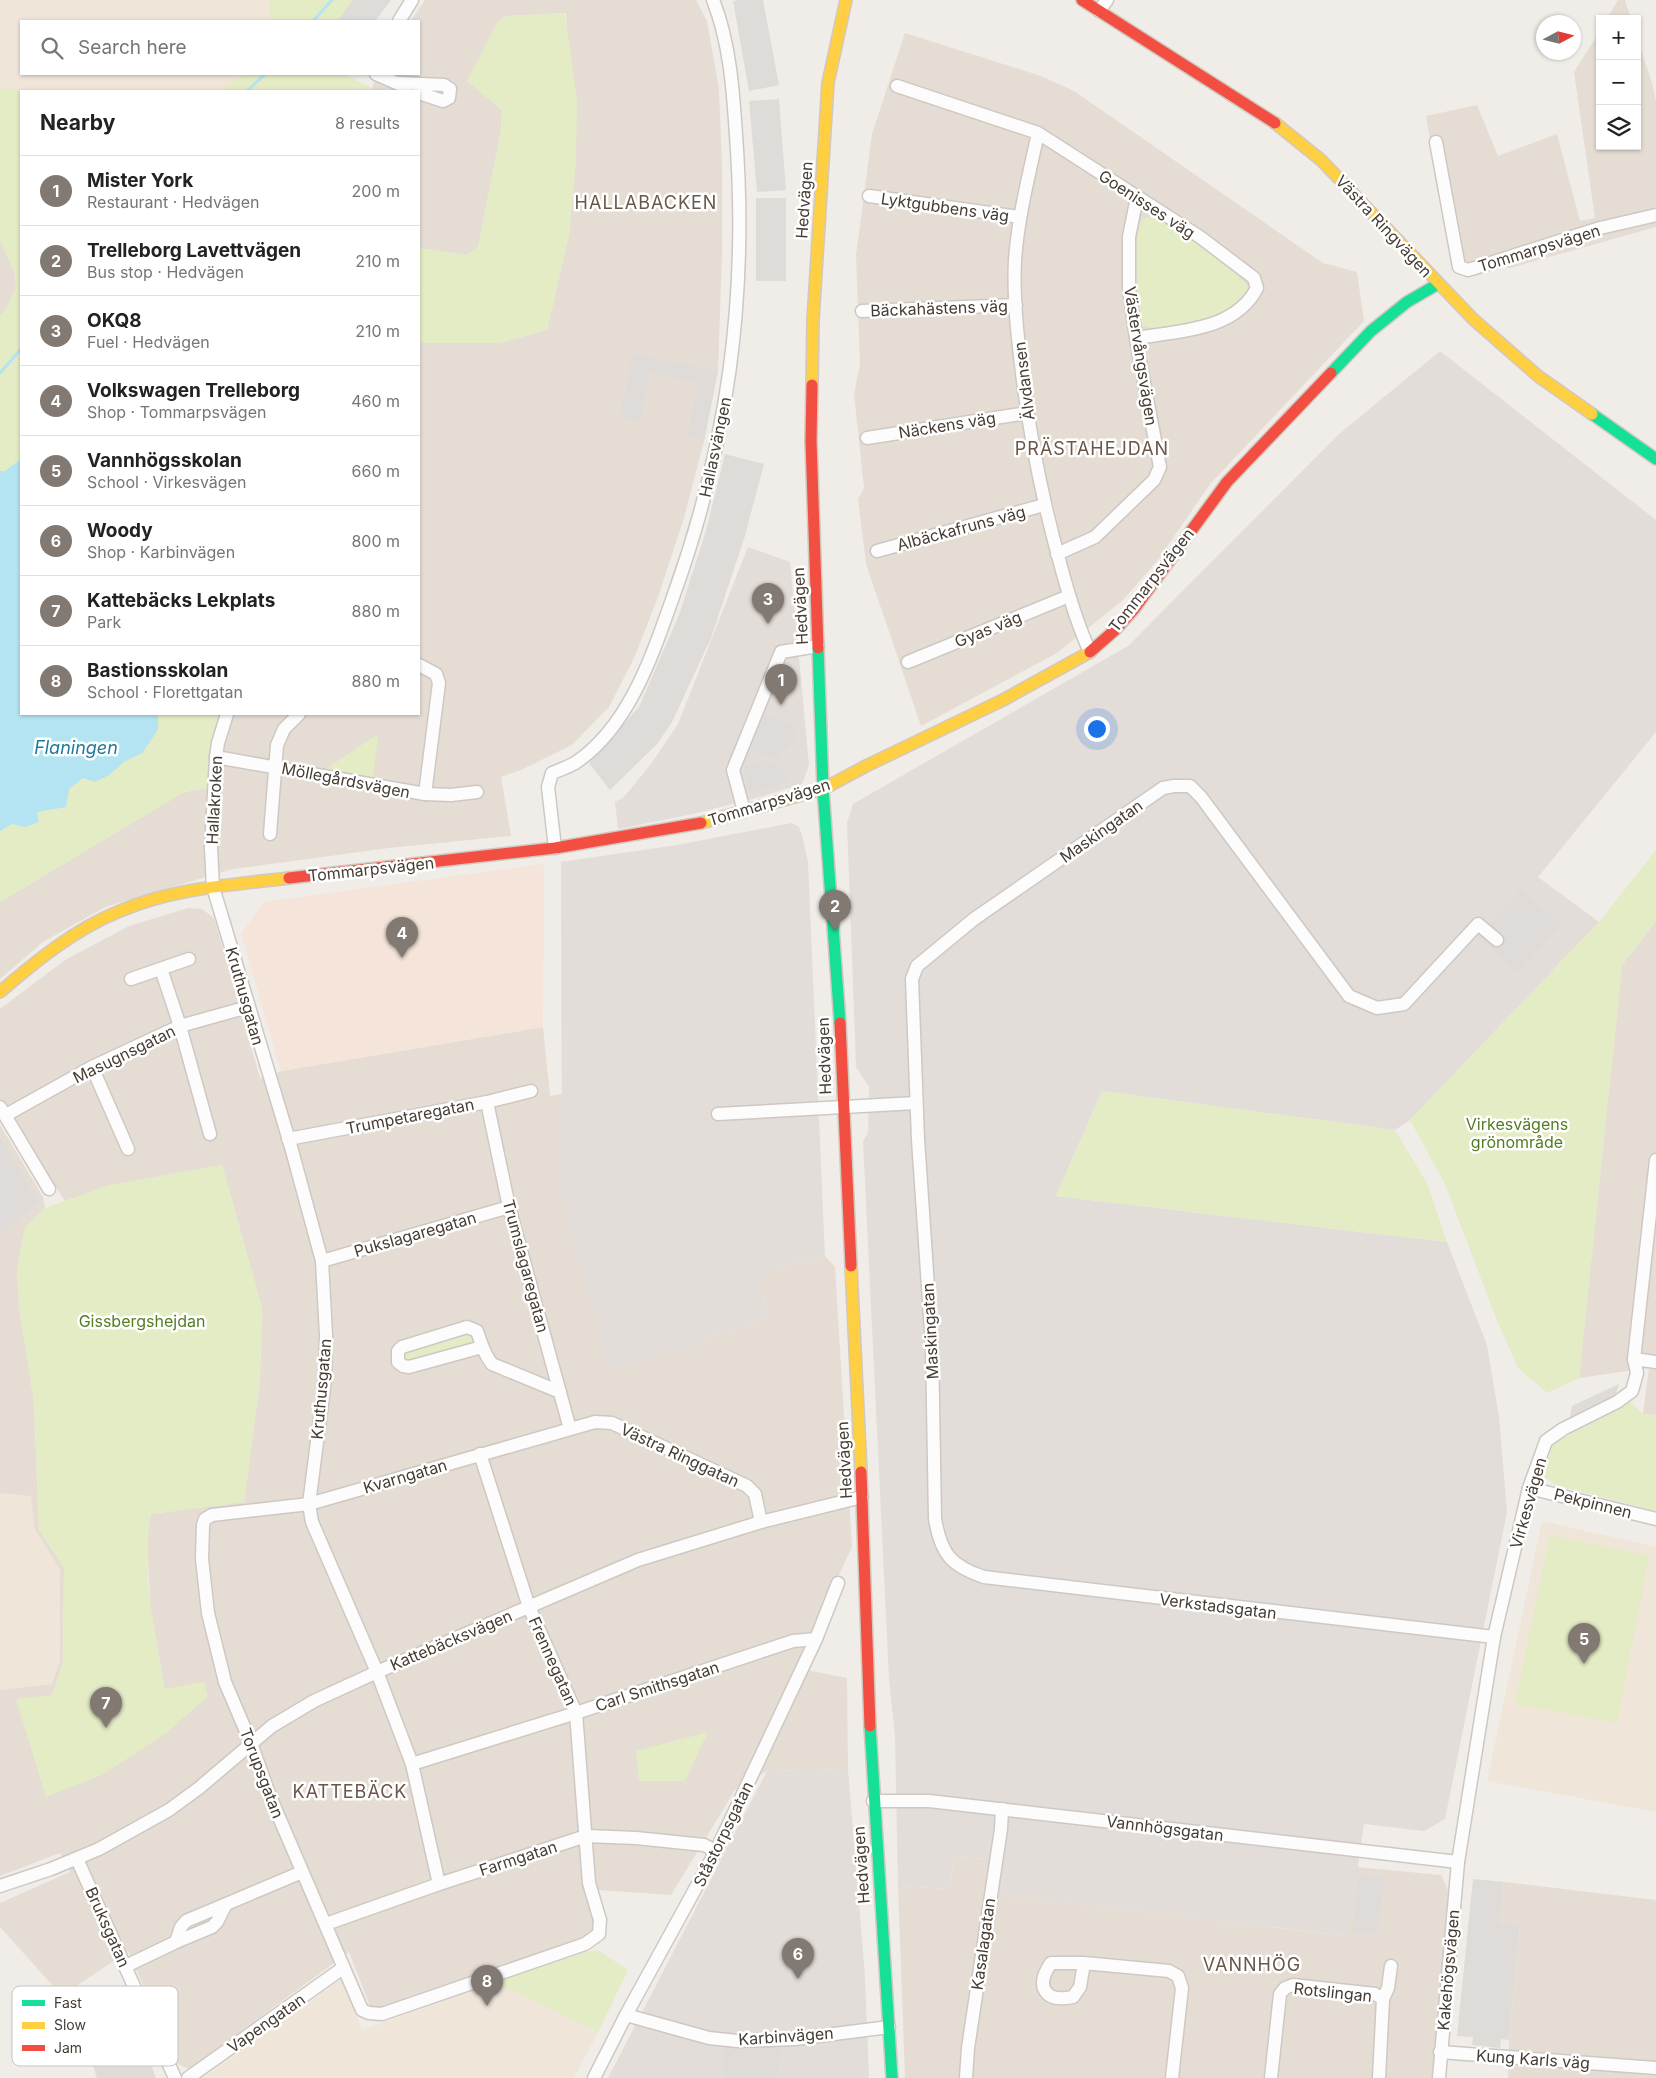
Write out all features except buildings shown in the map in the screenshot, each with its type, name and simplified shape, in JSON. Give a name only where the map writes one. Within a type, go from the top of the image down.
[{"type":"main road","name":"Hedvägen","points":[[838,32],[841,0]]},
{"type":"main road","name":"Hedvägen","points":[[846,0],[828,84],[812,320],[810,382],[814,556],[823,789],[835,931],[862,1497],[873,1800],[892,2078]]},
{"type":"main road","name":"Västra Ringvägen","points":[[1082,0],[1278,125],[1321,160],[1379,218],[1438,284],[1473,319],[1538,376],[1656,459]]},
{"type":"main road","name":"Tommarpsvägen","points":[[0,992],[68,940],[110,915],[197,888],[555,848],[693,825],[823,789],[866,766],[1003,700],[1090,652],[1115,630],[1134,609],[1227,482],[1371,331],[1407,302],[1438,284]]},
{"type":"street","points":[[400,20],[412,0]]},
{"type":"street","name":"Hallasvängen","points":[[555,848],[548,787],[552,774],[574,763],[598,744],[629,703],[658,639],[684,567],[708,488],[724,410],[736,329],[741,244],[740,191],[731,78],[722,22],[713,0]]},
{"type":"street","points":[[1099,11],[1108,0]]},
{"type":"street","points":[[379,75],[413,90]]},
{"type":"street","points":[[399,83],[444,85],[450,88],[449,98],[443,100],[420,93]]},
{"type":"street","name":"Goenisses väg","points":[[897,86],[1038,133],[1200,237],[1254,278],[1258,288],[1253,297],[1239,310],[1219,323],[1136,338]]},
{"type":"street","name":"Älvdansen","points":[[1038,133],[1020,217],[1015,260],[1016,305],[1027,413],[1044,505],[1069,596],[1090,652]]},
{"type":"street","name":"Tommarpsvägen","points":[[1436,142],[1458,267],[1468,270],[1600,228],[1656,214]]},
{"type":"street","name":"Lyktgubbens väg","points":[[869,196],[1020,217]]},
{"type":"street","name":"Västervångsvägen","points":[[1057,554],[1095,537],[1154,480],[1160,467],[1136,338],[1129,289],[1129,236],[1137,198]]},
{"type":"street","name":"Bäckahästens väg","points":[[862,311],[1016,305]]},
{"type":"street","name":"Näckens väg","points":[[867,438],[1027,413]]},
{"type":"street","name":"Albäckafruns väg","points":[[877,551],[1044,505]]},
{"type":"street","name":"Gyas väg","points":[[908,662],[1069,596]]},
{"type":"street","points":[[744,811],[733,770],[781,652],[818,646]]},
{"type":"street","points":[[420,666],[436,674],[439,683],[425,794]]},
{"type":"street","name":"Hallakroken","points":[[213,887],[211,848],[216,757],[218,743],[228,715]]},
{"type":"street","points":[[270,834],[277,745],[284,729],[298,715]]},
{"type":"street","name":"Möllegårdsvägen","points":[[216,757],[425,794],[451,795],[476,792]]},
{"type":"street","name":"Maskingatan","points":[[948,1555],[939,1541],[935,1519],[932,1346],[916,1103],[912,979],[917,966],[974,919],[1163,788],[1174,786],[1190,786],[1201,797],[1349,996],[1377,1008],[1404,1004],[1478,924],[1497,940]]},
{"type":"street","name":"Kruthusgatan","points":[[213,887],[322,1261],[326,1336],[325,1380],[309,1504],[312,1522],[377,1672],[412,1764],[439,1884]]},
{"type":"street","points":[[131,979],[189,959]]},
{"type":"street","points":[[161,969],[180,1026],[210,1134]]},
{"type":"street","name":"Masugnsgatan","points":[[3,1111],[180,1026],[248,1007]]},
{"type":"street","points":[[92,1068],[128,1149]]},
{"type":"street","name":"Trumpetaregatan","points":[[288,1139],[487,1102],[531,1091]]},
{"type":"street","name":"Trumslagaregatan","points":[[487,1102],[509,1207],[570,1429]]},
{"type":"street","points":[[718,1114],[916,1103]]},
{"type":"street","points":[[3,1111],[49,1189]]},
{"type":"street","name":"Virkesvägen","points":[[1458,1862],[1494,1637],[1529,1488],[1546,1441],[1563,1429],[1617,1402],[1632,1391],[1637,1373],[1634,1359],[1652,1233],[1656,1160]]},
{"type":"street","name":"Pukslagaregatan","points":[[322,1261],[509,1207]]},
{"type":"street","points":[[482,1347],[410,1367],[403,1366],[398,1362],[398,1351],[402,1347],[467,1327],[477,1331],[486,1356],[492,1364],[560,1392]]},
{"type":"street","points":[[1634,1359],[1656,1362]]},
{"type":"street","name":"Kvarngatan","points":[[205,1519],[212,1515],[309,1504],[480,1454],[595,1422],[603,1422]]},
{"type":"street","name":"Västra Ringgatan","points":[[603,1422],[612,1423],[747,1486],[755,1494],[761,1522]]},
{"type":"street","name":"Frennegatan","points":[[369,2014],[382,2014],[585,1944],[599,1934],[600,1920],[589,1882],[576,1713],[529,1607],[480,1454]]},
{"type":"street","name":"Pekpinnen","points":[[1529,1488],[1656,1518]]},
{"type":"street","name":"Kattebäcksvägen","points":[[0,1886],[77,1859],[99,1849],[169,1810],[199,1788],[272,1726],[314,1701],[377,1672],[638,1560],[761,1522],[862,1497]]},
{"type":"street","name":"Torupsgatan","points":[[205,1519],[203,1525],[202,1559],[208,1613],[225,1682],[251,1743],[269,1794],[326,1924],[343,1968],[362,2010],[369,2014]]},
{"type":"street","name":"Verkstadsgatan","points":[[948,1555],[964,1570],[984,1577],[1494,1637]]},
{"type":"street","name":"Ståstorpsgatan","points":[[594,2078],[626,2015],[716,1851],[816,1639],[838,1583]]},
{"type":"street","name":"Carl Smithsgatan","points":[[412,1764],[576,1713],[793,1641],[816,1639]]},
{"type":"street","name":"Vannhögsgatan","points":[[873,1800],[930,1801],[1458,1862]]},
{"type":"street","name":"Kasalagatan","points":[[966,2078],[968,2048],[1001,1829],[1002,1809]]},
{"type":"street","name":"Farmgatan","points":[[326,1924],[439,1884],[586,1836],[636,1838],[704,1846],[716,1851]]},
{"type":"street","name":"Bruksgatan","points":[[77,1859],[135,1986]]},
{"type":"street","name":"Kakehögsvägen","points":[[1439,2078],[1458,1862]]},
{"type":"street","points":[[126,1966],[176,1942],[181,1927],[186,1921],[302,1872]]},
{"type":"street","points":[[1084,1963],[1170,1971],[1178,1976],[1182,1988],[1172,2078]]},
{"type":"street","name":"Rotslingan","points":[[1379,2078],[1383,1999],[1388,1988],[1391,1966]]},
{"type":"street","name":"Vapengatan","points":[[188,2078],[343,1968]]},
{"type":"street","name":"Rotslingan","points":[[1271,2078],[1280,1994],[1285,1988],[1293,1985],[1375,1994],[1383,1999]]},
{"type":"street","name":"Karbinvägen","points":[[626,2015],[709,2038],[737,2041],[795,2039],[889,2027]]},
{"type":"street","name":"Kung Karls väg","points":[[1440,2052],[1656,2068]]},
{"type":"street","name":"Bruksgatan","points":[[170,2066],[175,2078]]},
{"type":"shaded area","points":[[0,0],[269,0],[270,20],[20,20],[20,75],[242,75],[221,90],[20,90],[20,102],[19,89],[0,89]]},
{"type":"shaded area","points":[[353,0],[391,0],[376,20],[338,20]]},
{"type":"shaded area","points":[[425,0],[696,0],[707,21],[719,89],[722,162],[722,256],[718,371],[704,441],[684,518],[658,597],[635,656],[609,707],[572,745],[521,770],[501,777],[511,836],[389,848],[233,869],[105,907],[43,942],[0,979],[0,902],[184,792],[208,788],[216,723],[221,715],[420,715],[420,343],[499,343],[547,330],[569,234],[576,158],[566,13],[507,16],[497,23],[468,81],[502,110],[501,131],[478,247],[466,255],[420,248],[420,90],[371,90],[378,75],[420,75],[420,20],[412,20]]},
{"type":"shaded area","points":[[763,0],[779,85],[749,91],[733,1]]},
{"type":"shaded area","points":[[1618,0],[1625,0],[1630,15],[1609,15]]},
{"type":"shaded area","points":[[905,33],[1041,76],[1074,91],[1323,263],[1357,272],[1364,321],[1210,484],[1158,560],[1122,601],[1057,653],[921,726],[866,564],[858,499],[864,488],[854,394],[860,364],[856,255],[872,134]]},
{"type":"shaded area","points":[[1596,37],[1596,150],[1641,150],[1641,50],[1656,101],[1656,227],[1510,268],[1451,261],[1426,116],[1477,105],[1498,156],[1557,134],[1580,221],[1595,218],[1574,72]]},
{"type":"shaded area","points":[[779,99],[786,190],[757,192],[749,101]]},
{"type":"shaded area","points":[[756,198],[786,198],[786,281],[756,281]]},
{"type":"shaded area","points":[[0,240],[15,274],[16,288],[5,311],[0,315]]},
{"type":"shaded area","points":[[1440,351],[1656,520],[1656,732],[1538,877],[1599,922],[1410,1120],[1395,1130],[1102,1091],[1056,1196],[1447,1242],[1487,1345],[1499,1417],[1507,1512],[1445,1819],[1424,1831],[1364,1824],[1348,1936],[1001,1895],[1005,1860],[954,1857],[950,1889],[898,1886],[895,1737],[889,1679],[863,1141],[868,1133],[869,1087],[856,1067],[847,823],[853,804],[1128,646],[1338,435]]},
{"type":"shaded area","points":[[633,353],[718,371],[704,441],[687,437],[698,383],[650,373],[640,421],[620,417]]},
{"type":"shaded area","points":[[725,454],[764,464],[744,539],[711,638],[672,722],[657,744],[610,790],[589,763],[639,707],[679,615],[706,531]]},
{"type":"shaded area","points":[[748,547],[790,562],[809,765],[802,784],[693,814],[618,829],[615,802],[624,797],[651,764],[678,724]]},
{"type":"shaded area","points":[[764,713],[795,727],[792,736],[795,738],[793,743],[781,753],[778,760],[750,750]]},
{"type":"shaded area","points":[[770,760],[786,775],[789,782],[749,793],[744,766]]},
{"type":"shaded area","points":[[792,823],[799,827],[808,862],[825,1256],[772,1269],[763,1277],[762,1289],[768,1318],[706,1338],[698,1346],[609,1369],[562,1199],[561,862],[677,845]]},
{"type":"shaded area","points":[[544,864],[543,1027],[281,1071],[241,934],[264,902]]},
{"type":"shaded area","points":[[1521,889],[1561,925],[1518,973],[1478,937]]},
{"type":"shaded area","points":[[188,908],[202,909],[214,918],[260,1078],[282,1071],[543,1027],[550,1096],[562,1094],[562,1199],[698,1346],[706,1338],[768,1318],[762,1289],[762,1277],[772,1269],[825,1256],[835,1267],[852,1547],[796,1668],[847,1678],[848,1769],[767,1771],[735,1790],[671,1895],[585,1889],[595,1926],[594,1935],[381,2011],[370,2006],[349,1952],[189,2069],[178,2064],[178,1986],[143,1986],[128,1951],[77,1986],[53,1986],[0,1927],[0,1903],[70,1872],[60,1853],[0,1876],[0,1125],[43,1197],[45,1208],[25,1228],[17,1271],[20,1314],[34,1401],[39,1530],[64,1568],[63,1662],[52,1696],[17,1699],[46,1797],[204,1682],[165,1690],[151,1613],[147,1543],[150,1514],[244,1502],[260,1380],[262,1308],[222,1165],[111,1185],[65,1201],[0,1098],[0,1009],[65,960],[129,926]]},
{"type":"shaded area","points":[[1656,921],[1656,1415],[1643,1414],[1649,1368],[1579,1378],[1622,965]]},
{"type":"shaded area","points":[[0,1137],[38,1201],[0,1236]]},
{"type":"shaded area","points":[[1619,1384],[1616,1394],[1570,1417],[1572,1406]]},
{"type":"shaded area","points":[[0,1493],[31,1496],[35,1530],[60,1569],[60,1661],[52,1684],[0,1690]]},
{"type":"shaded area","points":[[1542,1521],[1656,1547],[1656,1812],[1487,1781]]},
{"type":"shaded area","points":[[848,1769],[865,1977],[869,2078],[608,2078],[767,1771]]},
{"type":"shaded area","points":[[954,1857],[1006,1860],[1001,1895],[1347,1936],[1357,1867],[1441,1875],[1448,1890],[1433,2078],[905,2078],[898,1886],[950,1889]]},
{"type":"shaded area","points":[[1359,1875],[1385,1878],[1377,1935],[1352,1932]]},
{"type":"shaded area","points":[[1473,1879],[1504,1882],[1500,1923],[1520,1925],[1509,2040],[1501,2039],[1500,2048],[1472,2045],[1473,2037],[1457,2036]]},
{"type":"shaded area","points":[[1504,1882],[1656,1900],[1656,2078],[1508,2078],[1509,2040],[1520,1926],[1500,1923]]},
{"type":"shaded area","points":[[342,1979],[362,2030],[495,1982],[598,2032],[574,2078],[203,2078]]},
{"type":"shaded area","points":[[723,2048],[781,2049],[777,2078],[723,2078]]},
{"type":"shaded area","points":[[93,2066],[151,2066],[156,2078],[97,2078]]},
{"type":"green space","points":[[269,0],[353,0],[338,20],[270,20]]},
{"type":"green space","points":[[565,13],[577,101],[576,158],[569,234],[547,330],[499,343],[420,343],[420,248],[466,255],[478,247],[501,131],[502,110],[467,81],[497,23],[507,16]]},
{"type":"green space","points":[[242,75],[346,75],[370,87],[370,90],[221,90]]},
{"type":"green space","points":[[0,89],[19,89],[20,715],[221,715],[216,723],[208,788],[184,792],[0,902],[0,315],[5,311],[16,288],[15,274],[0,240]]},
{"type":"green space","points":[[1153,216],[1205,249],[1242,279],[1249,288],[1243,300],[1229,311],[1210,319],[1156,329],[1143,326],[1140,318],[1137,281],[1137,242],[1142,219]]},
{"type":"green space","points":[[378,734],[373,777],[327,768]]},
{"type":"green space","name":"Virkesvägens grönområde","points":[[1656,850],[1656,921],[1622,965],[1579,1378],[1547,1393],[1518,1368],[1496,1318],[1445,1184],[1410,1120],[1599,922]]},
{"type":"green space","points":[[1102,1091],[1395,1130],[1428,1185],[1447,1242],[1056,1196]]},
{"type":"green space","name":"Gissbergshejdan","points":[[222,1165],[262,1308],[260,1380],[244,1502],[151,1514],[147,1558],[150,1602],[165,1689],[204,1682],[208,1696],[165,1734],[102,1775],[46,1797],[16,1699],[52,1695],[63,1662],[64,1568],[39,1530],[34,1401],[20,1314],[17,1271],[25,1228],[45,1208],[111,1185]]},
{"type":"green space","points":[[469,1333],[474,1335],[475,1340],[472,1345],[409,1363],[405,1361],[404,1355],[406,1352]]},
{"type":"green space","points":[[1629,1401],[1643,1414],[1656,1415],[1656,1511],[1558,1486],[1545,1478],[1544,1469],[1553,1444]]},
{"type":"green space","points":[[1550,1535],[1649,1556],[1617,1723],[1515,1704]]},
{"type":"green space","points":[[708,1732],[685,1781],[639,1781],[636,1751]]},
{"type":"green space","points":[[598,1950],[628,1970],[598,2032],[495,1982],[587,1952]]},
{"type":"water","name":"Flaningen","points":[[20,460],[20,715],[158,715],[158,730],[142,753],[125,761],[109,775],[95,782],[83,778],[69,789],[66,807],[37,812],[39,822],[25,827],[12,824],[0,831],[0,471],[5,471]]},
{"type":"waterway","points":[[314,20],[332,0]]},
{"type":"waterway","points":[[248,90],[264,75]]},
{"type":"waterway","points":[[0,373],[20,350]]},
{"type":"traffic: fast","points":[[1331,373],[1371,331],[1407,302],[1438,284]]},
{"type":"traffic: fast","points":[[1592,414],[1656,459]]},
{"type":"traffic: fast","points":[[818,648],[823,789],[840,1023]]},
{"type":"traffic: fast","points":[[870,1726],[892,2078]]},
{"type":"traffic: slow","points":[[812,385],[813,320],[828,83],[846,0]]},
{"type":"traffic: slow","points":[[1275,123],[1321,160],[1473,319],[1538,376],[1592,414]]},
{"type":"traffic: slow","points":[[701,823],[823,789],[866,766],[1003,700],[1090,652]]},
{"type":"traffic: slow","points":[[0,992],[42,957],[72,936],[103,918],[140,903],[203,888],[289,878]]},
{"type":"traffic: slow","points":[[851,1266],[861,1472]]},
{"type":"traffic: jam","points":[[1082,0],[1275,123]]},
{"type":"traffic: jam","points":[[1090,652],[1115,630],[1134,609],[1227,482],[1331,373]]},
{"type":"traffic: jam","points":[[812,385],[811,441],[818,648]]},
{"type":"traffic: jam","points":[[289,878],[555,848],[701,823]]},
{"type":"traffic: jam","points":[[840,1023],[851,1266]]},
{"type":"traffic: jam","points":[[861,1472],[870,1726]]},
{"type":"place","name":"OKQ8","points":[[768,624]]},
{"type":"place","name":"Mister York","points":[[781,705]]},
{"type":"place","name":"Trelleborg Lavettvägen","points":[[835,931]]},
{"type":"place","name":"Volkswagen Trelleborg","points":[[402,958]]},
{"type":"place","name":"Vannhögsskolan","points":[[1584,1664]]},
{"type":"place","name":"Kattebäcks Lekplats","points":[[106,1728]]},
{"type":"place","name":"Woody","points":[[798,1979]]},
{"type":"place","name":"Bastionsskolan","points":[[487,2006]]},
{"type":"district","name":"HALLABACKEN","points":[[646,202]]},
{"type":"district","name":"PRÄSTAHEJDAN","points":[[1092,448]]},
{"type":"district","name":"KATTEBÄCK","points":[[350,1791]]},
{"type":"district","name":"VANNHÖG","points":[[1252,1964]]}]
